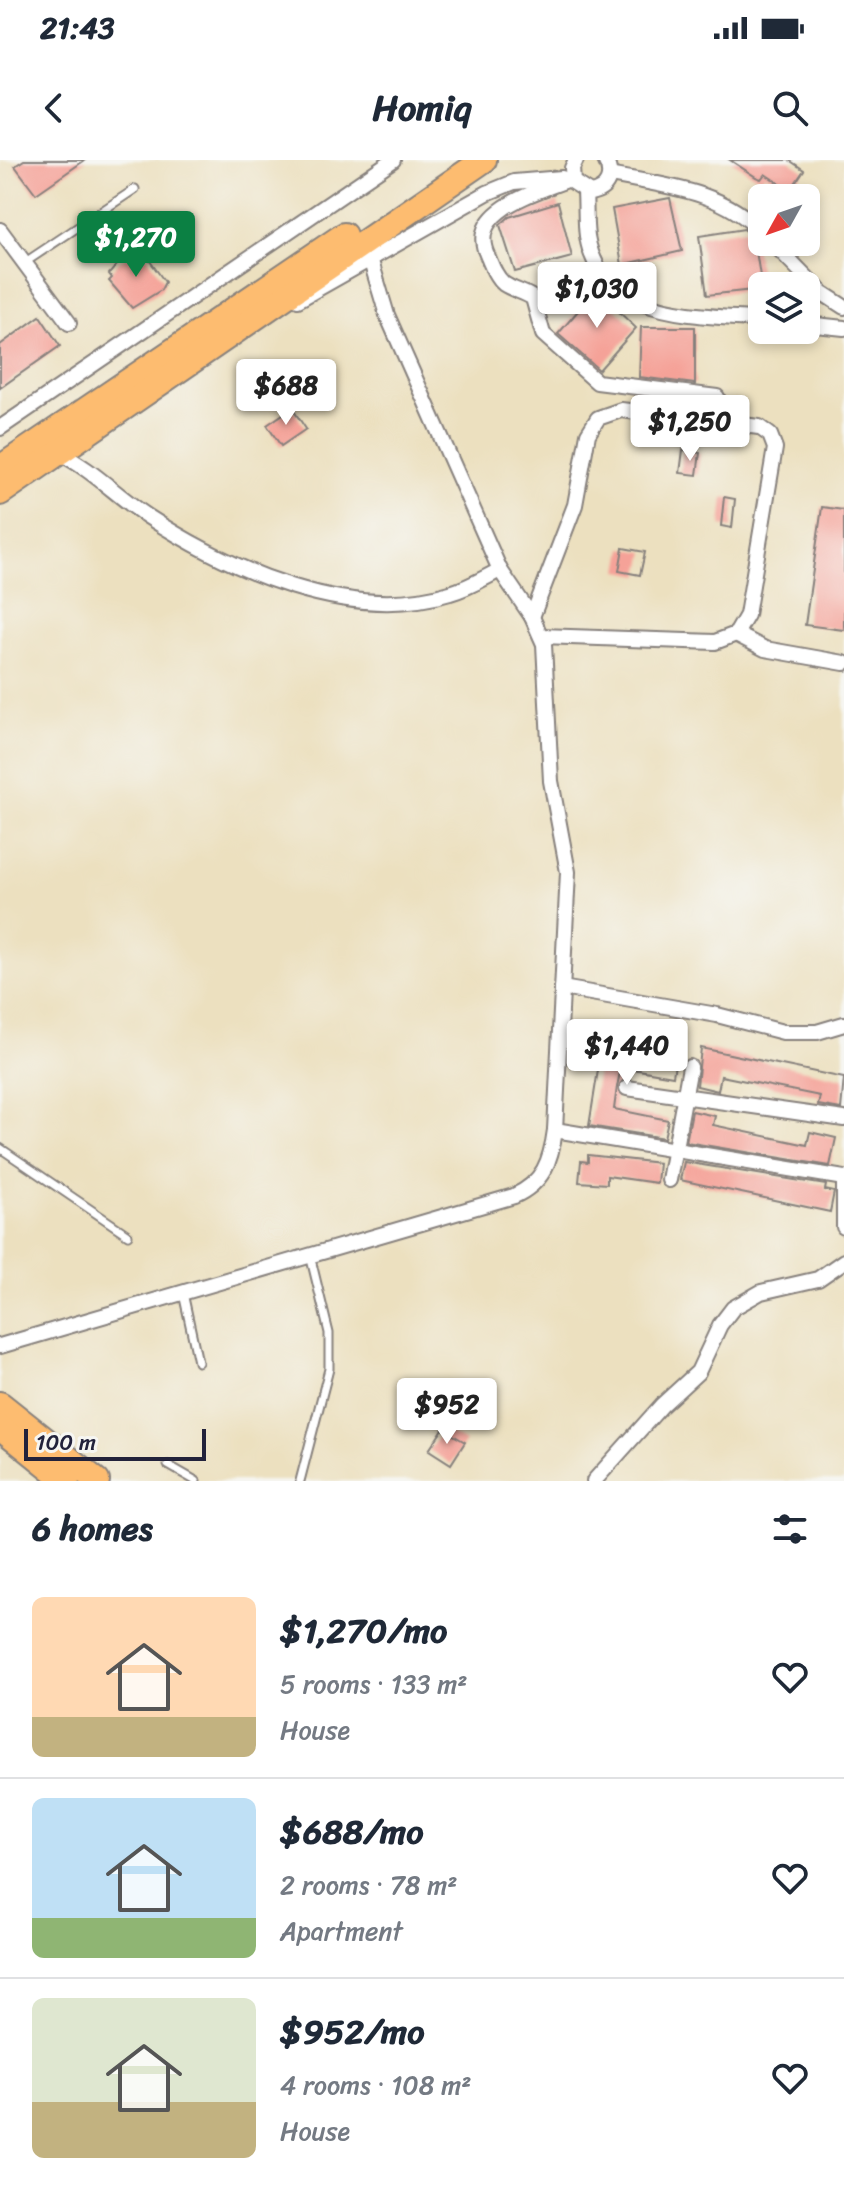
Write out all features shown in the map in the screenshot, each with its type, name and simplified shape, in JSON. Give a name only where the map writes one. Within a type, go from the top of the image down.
[{"type":"highway","points":[[0,468],[455,160]]},
{"type":"highway","points":[[0,495],[484,160]]},
{"type":"highway","points":[[0,1404],[97,1481]]},
{"type":"highway","points":[[0,1427],[67,1481]]},
{"type":"street","points":[[0,428],[393,160]]},
{"type":"street","points":[[571,178],[576,160]]},
{"type":"street","points":[[605,160],[610,175]]},
{"type":"street","points":[[585,192],[599,191],[610,175]]},
{"type":"street","points":[[610,175],[696,192],[736,211],[748,221]]},
{"type":"street","points":[[244,328],[456,208],[514,182],[571,178],[585,192],[587,235],[592,253],[612,285],[627,297],[662,310],[748,319]]},
{"type":"street","points":[[571,178],[500,210],[489,220],[484,234],[484,250],[498,278],[533,298],[538,308],[539,326],[546,338],[597,382],[717,397]]},
{"type":"street","points":[[0,230],[69,323]]},
{"type":"street","points":[[786,256],[830,298],[844,307]]},
{"type":"street","points":[[0,1346],[523,1192],[539,1179],[549,1162],[555,1130],[568,872],[551,781],[541,636],[500,570],[387,315],[370,258]]},
{"type":"street","points":[[820,313],[830,298]]},
{"type":"street","points":[[820,326],[844,328]]},
{"type":"street","points":[[532,617],[575,505],[590,429],[603,414],[621,410],[759,427],[773,439],[775,448],[747,615],[736,634],[715,642],[541,636]]},
{"type":"street","points":[[59,453],[83,465],[151,518],[270,581],[303,592],[338,598],[420,600],[452,593],[500,570]]},
{"type":"street","points":[[736,634],[765,649],[844,663]]},
{"type":"street","points":[[562,988],[717,1015],[783,1032],[817,1032],[844,1024]]},
{"type":"street","points":[[669,1180],[690,1067]]},
{"type":"street","points":[[627,1088],[844,1119]]},
{"type":"street","points":[[555,1130],[675,1148],[844,1181],[844,1227]]},
{"type":"street","points":[[594,1481],[662,1405],[698,1372],[720,1325],[733,1308],[761,1292],[818,1279],[844,1261]]},
{"type":"lane","points":[[24,263],[135,189]]},
{"type":"lane","points":[[0,1148],[128,1235]]},
{"type":"lane","points":[[300,1481],[329,1369],[329,1333],[310,1255]]},
{"type":"lane","points":[[183,1293],[198,1362]]},
{"type":"lane","points":[[168,1465],[196,1481]]},
{"type":"building","points":[[24,160],[85,160],[36,194],[15,166]]},
{"type":"building","points":[[730,160],[789,160],[804,170],[794,184],[780,184],[765,174],[761,179]]},
{"type":"building","points":[[670,198],[682,251],[622,265],[612,209]]},
{"type":"building","points":[[558,202],[572,257],[515,272],[500,225],[509,217]]},
{"type":"building","points":[[744,229],[748,233],[748,256],[757,256],[759,272],[748,272],[748,291],[707,295],[699,236]]},
{"type":"building","points":[[142,250],[165,282],[161,290],[132,308],[109,281],[112,278],[109,274],[122,259]]},
{"type":"building","points":[[596,290],[636,328],[599,370],[558,334]]},
{"type":"building","points":[[40,316],[60,346],[0,388],[0,345]]},
{"type":"building","points":[[641,327],[695,327],[695,384],[639,377]]},
{"type":"building","points":[[292,408],[306,429],[281,446],[267,425]]},
{"type":"building","points":[[683,450],[700,453],[697,475],[680,473]]},
{"type":"building","points":[[724,497],[735,499],[732,528],[721,526]]},
{"type":"building","points":[[822,507],[844,510],[844,630],[805,625]]},
{"type":"building","points":[[623,548],[645,552],[640,575],[619,571]]},
{"type":"building","points":[[603,1039],[677,1052],[673,1076],[621,1067],[617,1087],[614,1109],[668,1120],[664,1138],[589,1126]]},
{"type":"building","points":[[701,1048],[844,1078],[841,1109],[818,1105],[820,1096],[721,1076],[718,1091],[697,1086]]},
{"type":"building","points":[[692,1111],[715,1116],[713,1125],[807,1145],[810,1132],[836,1138],[830,1166],[686,1142]]},
{"type":"building","points":[[588,1155],[659,1163],[657,1183],[607,1176],[607,1184],[579,1182],[581,1161],[588,1162]]},
{"type":"building","points":[[684,1162],[826,1185],[825,1190],[834,1192],[830,1212],[680,1180]]},
{"type":"building","points":[[443,1429],[465,1442],[451,1464],[429,1450]]}]
